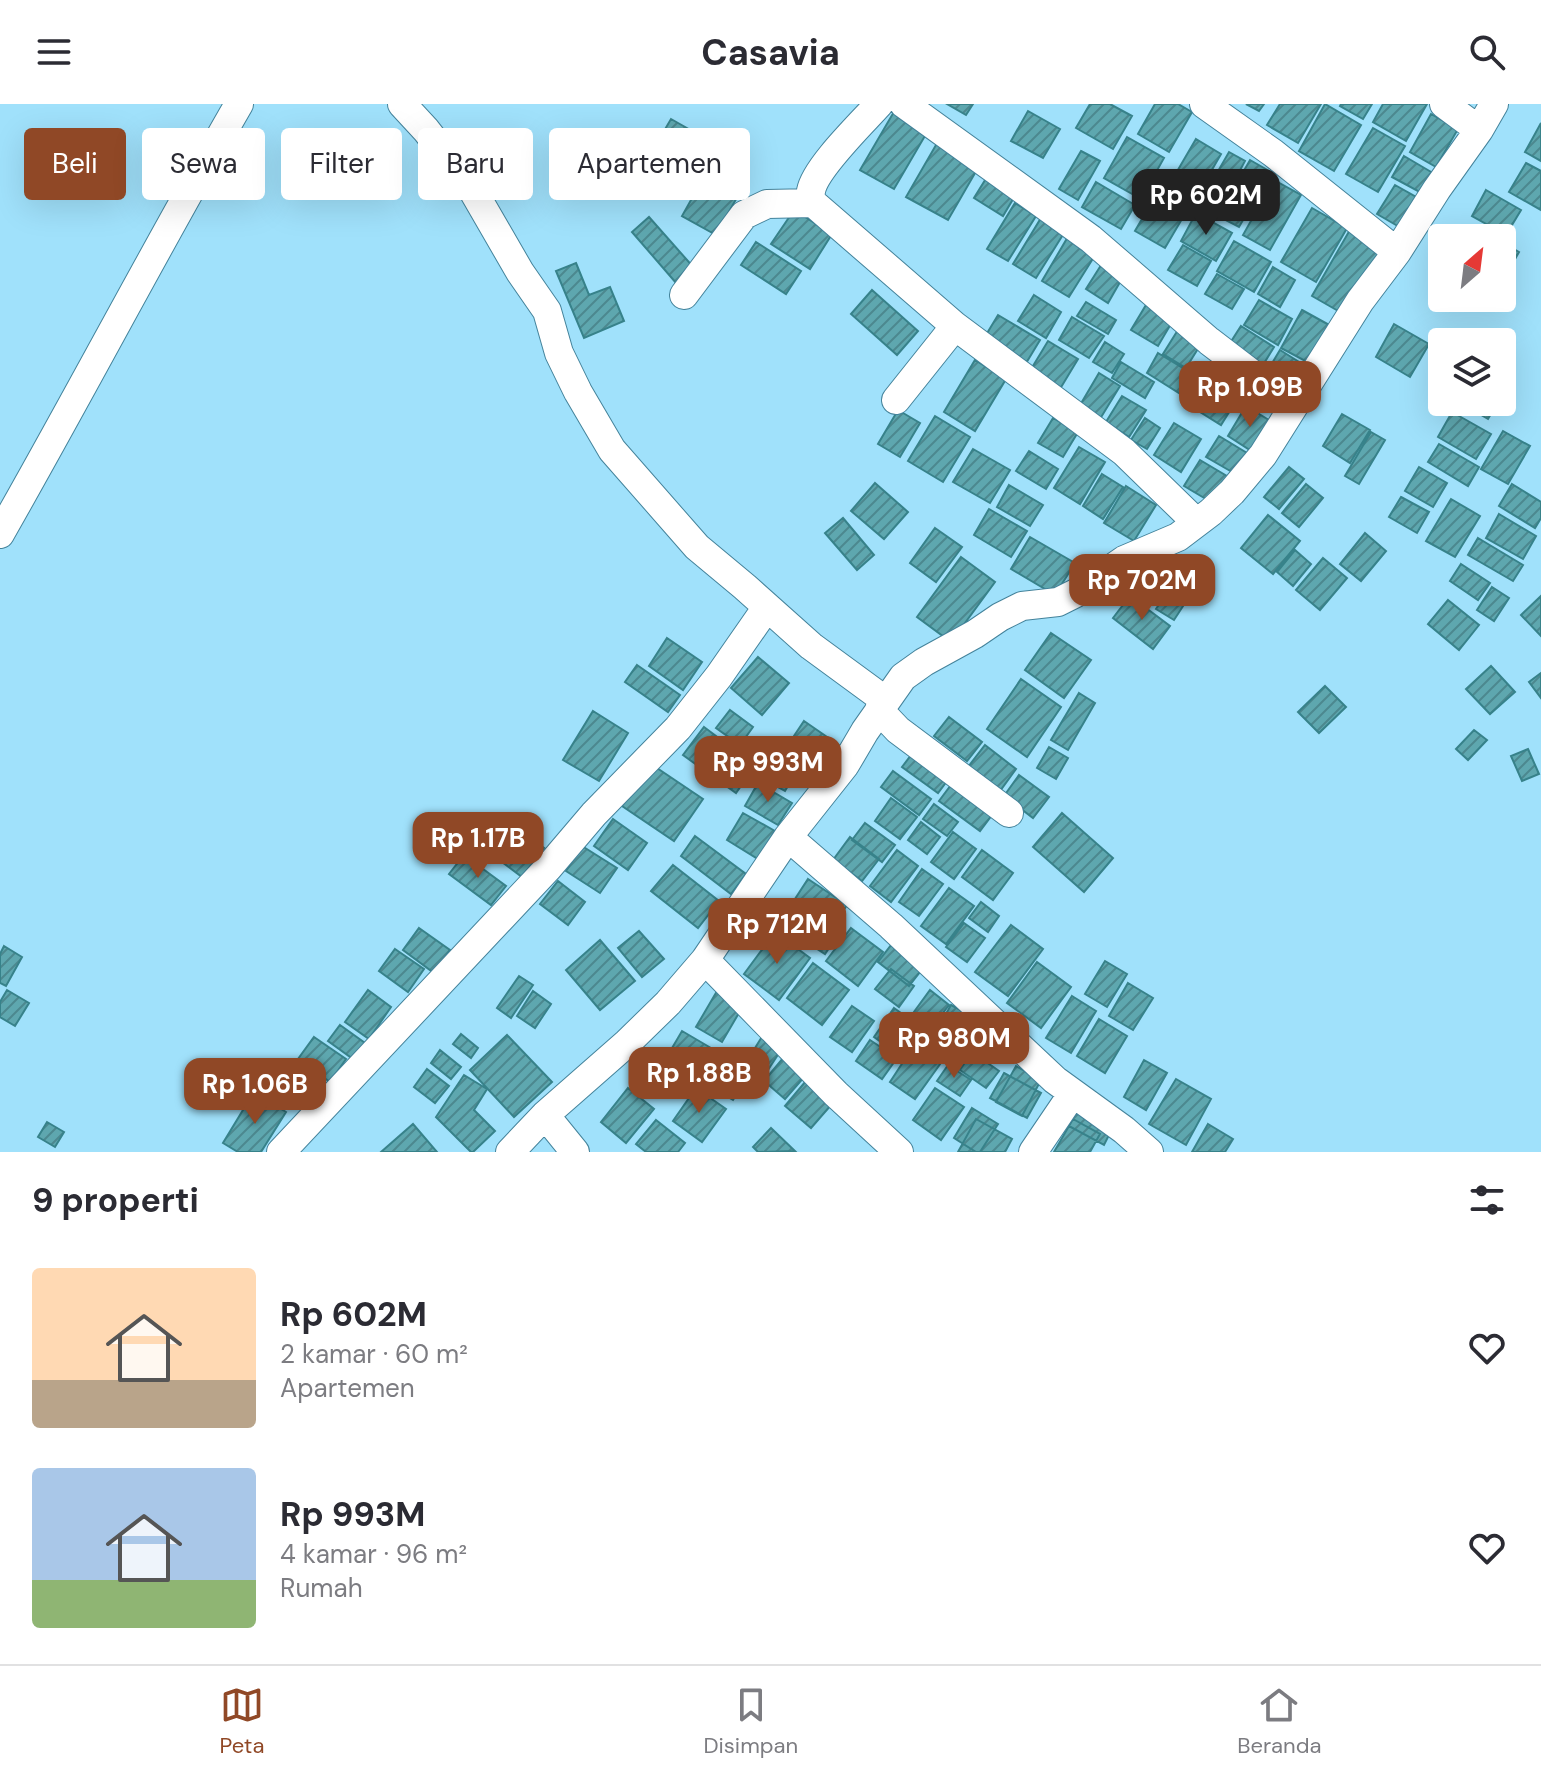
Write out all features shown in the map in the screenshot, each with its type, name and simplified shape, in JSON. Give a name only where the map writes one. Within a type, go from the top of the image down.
[{"type":"street","points":[[0,534],[239,104]]},
{"type":"street","points":[[402,104],[472,189],[520,272],[547,311],[559,353],[612,450],[697,547],[811,646],[889,696],[898,730],[1009,813]]},
{"type":"street","points":[[879,104],[829,160],[811,189],[813,203],[955,326],[1124,452],[1196,522]]},
{"type":"street","points":[[904,104],[1091,239],[1209,341],[1293,405]]},
{"type":"street","points":[[1204,104],[1273,153],[1397,252]]},
{"type":"street","points":[[1444,104],[1479,130]]},
{"type":"street","points":[[510,1152],[545,1115],[668,1003],[705,960],[788,837],[845,765],[889,696],[924,662],[1022,606],[1058,602],[1076,593],[1124,560],[1178,537],[1218,506],[1263,455],[1360,301],[1397,252],[1494,104]]},
{"type":"street","points":[[684,295],[744,215],[767,204],[813,203]]},
{"type":"street","points":[[896,400],[955,326]]},
{"type":"street","points":[[281,1152],[548,868],[594,814],[678,728],[767,607]]},
{"type":"street","points":[[788,837],[891,926],[1055,1080],[1149,1152]]},
{"type":"street","points":[[705,960],[836,1094],[899,1152]]},
{"type":"street","points":[[1033,1152],[1073,1093]]},
{"type":"street","points":[[545,1115],[575,1152]]},
{"type":"building","points":[[947,104],[973,104],[966,115]]},
{"type":"building","points":[[1090,104],[1110,104],[1132,116],[1113,149],[1076,128]]},
{"type":"building","points":[[1155,104],[1178,104],[1192,112],[1169,152],[1138,134]]},
{"type":"building","points":[[1246,104],[1264,104],[1259,111]]},
{"type":"building","points":[[1280,104],[1321,104],[1298,143],[1267,125]]},
{"type":"building","points":[[1325,104],[1361,125],[1334,171],[1299,151]]},
{"type":"building","points":[[1341,104],[1372,104],[1363,119]]},
{"type":"building","points":[[1383,104],[1427,104],[1406,141],[1373,122]]},
{"type":"building","points":[[895,110],[929,129],[894,189],[860,170]]},
{"type":"building","points":[[1028,111],[1060,129],[1043,158],[1011,141]]},
{"type":"building","points":[[1431,114],[1458,129],[1436,167],[1410,152]]},
{"type":"building","points":[[671,119],[687,128],[666,128]]},
{"type":"building","points":[[1541,123],[1541,161],[1525,152]]},
{"type":"building","points":[[1373,128],[1405,146],[1378,192],[1346,174]]},
{"type":"building","points":[[1127,137],[1164,158],[1141,199],[1104,178]]},
{"type":"building","points":[[940,138],[982,161],[948,220],[906,197]]},
{"type":"building","points":[[1196,139],[1221,154],[1198,194],[1172,180]]},
{"type":"building","points":[[1081,151],[1100,161],[1078,200],[1059,189]]},
{"type":"building","points":[[1229,152],[1245,161],[1218,211],[1201,201]]},
{"type":"building","points":[[1404,156],[1438,176],[1427,196],[1392,177]]},
{"type":"building","points":[[1250,160],[1271,172],[1239,227],[1218,216]]},
{"type":"building","points":[[1526,163],[1541,171],[1541,210],[1509,192]]},
{"type":"building","points":[[990,172],[1019,189],[1003,216],[974,198]]},
{"type":"building","points":[[1274,180],[1301,195],[1270,250],[1243,235]]},
{"type":"building","points":[[1096,182],[1135,205],[1121,229],[1082,207]]},
{"type":"building","points":[[1163,183],[1193,200],[1165,248],[1135,231]]},
{"type":"building","points":[[1395,185],[1425,202],[1408,232],[1377,214]]},
{"type":"building","points":[[1486,190],[1521,210],[1513,224],[1486,224],[1472,216]]},
{"type":"building","points":[[691,200],[736,200],[716,235],[682,216]]},
{"type":"building","points":[[1015,203],[1036,216],[1008,261],[987,249]]},
{"type":"building","points":[[1312,208],[1347,228],[1316,282],[1281,262]]},
{"type":"building","points":[[794,210],[832,234],[810,269],[771,244]]},
{"type":"building","points":[[1196,213],[1232,233],[1216,261],[1181,241]]},
{"type":"building","points":[[649,217],[695,269],[677,284],[632,232]]},
{"type":"building","points":[[1041,218],[1064,233],[1036,278],[1013,264]]},
{"type":"building","points":[[1351,228],[1386,247],[1347,316],[1312,296]]},
{"type":"building","points":[[1069,235],[1097,252],[1069,297],[1042,281]]},
{"type":"building","points":[[1234,241],[1271,262],[1254,292],[1217,271]]},
{"type":"building","points":[[756,242],[801,271],[786,294],[741,265]]},
{"type":"building","points":[[1183,245],[1211,261],[1197,286],[1168,270]]},
{"type":"building","points":[[1103,262],[1124,275],[1108,303],[1086,289]]},
{"type":"building","points":[[576,263],[589,295],[610,287],[624,321],[584,338],[556,271]]},
{"type":"building","points":[[1273,267],[1295,280],[1280,307],[1258,294]]},
{"type":"building","points":[[1217,274],[1244,289],[1232,309],[1205,294]]},
{"type":"building","points":[[872,290],[918,331],[897,355],[851,314]]},
{"type":"building","points":[[1034,295],[1061,312],[1046,338],[1018,321]]},
{"type":"building","points":[[1259,300],[1292,319],[1278,345],[1244,325]]},
{"type":"building","points":[[1086,302],[1116,320],[1108,334],[1077,316]]},
{"type":"building","points":[[1146,305],[1172,322],[1158,346],[1131,330]]},
{"type":"building","points":[[1302,310],[1331,326],[1309,363],[1281,348]]},
{"type":"building","points":[[998,315],[1040,340],[1025,365],[983,340]]},
{"type":"building","points":[[1072,317],[1104,336],[1089,358],[1059,340]]},
{"type":"building","points":[[1394,324],[1428,343],[1410,377],[1376,357]]},
{"type":"building","points":[[1181,325],[1204,339],[1186,368],[1163,354]]},
{"type":"building","points":[[1241,326],[1274,347],[1258,373],[1225,351]]},
{"type":"building","points":[[1048,341],[1078,359],[1060,389],[1030,371]]},
{"type":"building","points":[[1105,342],[1124,354],[1112,373],[1093,362]]},
{"type":"building","points":[[1280,350],[1304,365],[1286,394],[1262,380]]},
{"type":"building","points":[[1158,353],[1191,373],[1179,393],[1147,373]]},
{"type":"building","points":[[975,360],[1006,379],[975,431],[944,412]]},
{"type":"building","points":[[1121,362],[1154,382],[1145,398],[1112,378]]},
{"type":"building","points":[[1099,373],[1120,386],[1100,419],[1079,407]]},
{"type":"building","points":[[1212,375],[1241,393],[1221,425],[1192,407]]},
{"type":"building","points":[[1122,396],[1146,410],[1129,437],[1106,422]]},
{"type":"building","points":[[1246,406],[1272,422],[1253,452],[1228,436]]},
{"type":"building","points":[[898,410],[920,423],[900,457],[878,444]]},
{"type":"building","points":[[1342,414],[1370,430],[1350,463],[1323,446]]},
{"type":"building","points":[[935,416],[970,437],[943,482],[908,461]]},
{"type":"building","points":[[1450,416],[1459,416],[1491,434],[1476,459],[1438,437]]},
{"type":"building","points":[[1053,418],[1078,432],[1063,457],[1038,443]]},
{"type":"building","points":[[1145,418],[1160,428],[1147,449],[1131,440]]},
{"type":"building","points":[[1174,423],[1201,439],[1181,472],[1154,455]]},
{"type":"building","points":[[1503,431],[1530,446],[1508,484],[1481,469]]},
{"type":"building","points":[[1371,432],[1385,440],[1359,484],[1345,476]]},
{"type":"building","points":[[1219,436],[1252,456],[1239,476],[1206,457]]},
{"type":"building","points":[[1439,444],[1479,467],[1468,486],[1428,462]]},
{"type":"building","points":[[1079,447],[1105,462],[1080,504],[1054,488]]},
{"type":"building","points":[[973,449],[1010,470],[990,503],[953,482]]},
{"type":"building","points":[[1029,451],[1058,469],[1046,489],[1016,471]]},
{"type":"building","points":[[1200,460],[1232,479],[1216,505],[1184,486]]},
{"type":"building","points":[[1289,467],[1304,479],[1279,509],[1264,497]]},
{"type":"building","points":[[1419,467],[1447,483],[1433,507],[1405,491]]},
{"type":"building","points":[[1102,474],[1123,487],[1103,519],[1083,506]]},
{"type":"building","points":[[875,483],[908,512],[884,539],[851,511]]},
{"type":"building","points":[[1306,484],[1323,498],[1299,527],[1282,513]]},
{"type":"building","points":[[1512,484],[1541,502],[1541,518],[1535,528],[1499,506]]},
{"type":"building","points":[[1009,485],[1043,505],[1030,526],[997,507]]},
{"type":"building","points":[[1126,486],[1156,505],[1134,541],[1104,523]]},
{"type":"building","points":[[1401,497],[1429,512],[1417,533],[1389,517]]},
{"type":"building","points":[[1451,499],[1480,516],[1455,557],[1426,541]]},
{"type":"building","points":[[989,509],[1027,531],[1011,557],[974,535]]},
{"type":"building","points":[[1499,514],[1536,536],[1523,559],[1486,538]]},
{"type":"building","points":[[1268,515],[1300,541],[1273,574],[1241,548]]},
{"type":"building","points":[[843,518],[874,555],[857,570],[825,533]]},
{"type":"building","points":[[935,528],[962,547],[936,582],[910,563]]},
{"type":"building","points":[[1365,533],[1386,551],[1361,581],[1340,564]]},
{"type":"building","points":[[1030,537],[1075,563],[1055,595],[1011,569]]},
{"type":"building","points":[[1478,538],[1523,565],[1513,581],[1468,555]]},
{"type":"building","points":[[1295,550],[1311,564],[1293,586],[1277,572]]},
{"type":"building","points":[[961,557],[995,582],[951,642],[917,617]]},
{"type":"building","points":[[1323,558],[1347,578],[1320,610],[1296,590]]},
{"type":"building","points":[[1461,564],[1490,583],[1478,600],[1450,581]]},
{"type":"building","points":[[1154,566],[1172,578],[1156,602],[1138,590]]},
{"type":"building","points":[[1181,572],[1198,583],[1174,620],[1156,609]]},
{"type":"building","points":[[1492,587],[1509,598],[1494,621],[1477,610]]},
{"type":"building","points":[[1130,596],[1170,626],[1153,649],[1113,618]]},
{"type":"building","points":[[1541,596],[1541,636],[1521,615]]},
{"type":"building","points":[[1448,600],[1479,625],[1459,650],[1428,624]]},
{"type":"building","points":[[1051,633],[1091,660],[1064,698],[1025,670]]},
{"type":"building","points":[[667,638],[702,662],[683,690],[649,666]]},
{"type":"building","points":[[758,657],[789,683],[762,715],[731,688]]},
{"type":"building","points":[[637,665],[680,695],[668,712],[625,682]]},
{"type":"building","points":[[1491,666],[1515,692],[1490,714],[1466,689]]},
{"type":"building","points":[[1541,673],[1541,698],[1529,682]]},
{"type":"building","points":[[1021,679],[1061,707],[1027,757],[987,729]]},
{"type":"building","points":[[1325,686],[1346,707],[1319,733],[1298,712]]},
{"type":"building","points":[[1079,693],[1095,703],[1068,750],[1051,740]]},
{"type":"building","points":[[730,710],[753,727],[740,745],[716,728]]},
{"type":"building","points":[[593,711],[628,733],[599,781],[563,760]]},
{"type":"building","points":[[949,717],[982,742],[967,761],[934,736]]},
{"type":"building","points":[[804,721],[843,748],[823,777],[784,751]]},
{"type":"building","points":[[704,727],[732,748],[712,776],[683,755]]},
{"type":"building","points":[[1474,730],[1487,740],[1468,760],[1456,749]]},
{"type":"building","points":[[746,742],[763,754],[736,793],[718,780]]},
{"type":"building","points":[[985,745],[1016,769],[1000,791],[968,767]]},
{"type":"building","points":[[918,746],[953,773],[938,793],[902,767]]},
{"type":"building","points":[[1049,747],[1068,758],[1056,779],[1037,768]]},
{"type":"building","points":[[1528,749],[1539,774],[1522,781],[1511,756]]},
{"type":"building","points":[[770,753],[798,769],[785,791],[756,775]]},
{"type":"building","points":[[651,764],[703,799],[674,841],[622,806]]},
{"type":"building","points":[[893,771],[931,799],[919,815],[881,787]]},
{"type":"building","points":[[1019,775],[1049,797],[1033,818],[1004,796]]},
{"type":"building","points":[[957,777],[998,807],[980,831],[939,801]]},
{"type":"building","points":[[758,783],[792,803],[778,825],[745,806]]},
{"type":"building","points":[[891,798],[917,817],[900,839],[875,821]]},
{"type":"building","points":[[934,804],[958,822],[947,836],[923,819]]},
{"type":"building","points":[[743,813],[775,831],[758,859],[727,840]]},
{"type":"building","points":[[1062,813],[1113,858],[1084,892],[1033,847]]},
{"type":"building","points":[[613,819],[647,843],[628,870],[594,846]]},
{"type":"building","points":[[508,821],[544,848],[522,877],[486,850]]},
{"type":"building","points":[[921,822],[940,837],[927,854],[908,840]]},
{"type":"building","points":[[865,823],[895,845],[882,862],[852,840]]},
{"type":"building","points":[[953,832],[976,849],[954,879],[931,862]]},
{"type":"building","points":[[695,836],[746,874],[731,894],[681,856]]},
{"type":"building","points":[[850,837],[879,859],[862,881],[833,860]]},
{"type":"building","points":[[582,846],[617,868],[600,893],[566,871]]},
{"type":"building","points":[[897,850],[918,866],[891,902],[870,886]]},
{"type":"building","points":[[982,850],[1013,873],[993,900],[962,877]]},
{"type":"building","points":[[464,855],[506,886],[491,905],[449,874]]},
{"type":"building","points":[[673,865],[719,901],[698,928],[651,891]]},
{"type":"building","points":[[922,869],[943,884],[919,916],[899,902]]},
{"type":"building","points":[[808,879],[847,905],[832,928],[793,902]]},
{"type":"building","points":[[558,881],[585,902],[568,925],[540,904]]},
{"type":"building","points":[[949,888],[974,906],[946,944],[921,926]]},
{"type":"building","points":[[981,902],[999,916],[988,932],[969,918]]},
{"type":"building","points":[[812,911],[841,930],[825,954],[796,935]]},
{"type":"building","points":[[964,923],[985,938],[967,962],[946,947]]},
{"type":"building","points":[[1011,925],[1043,949],[1008,996],[975,972]]},
{"type":"building","points":[[419,928],[450,950],[434,973],[403,950]]},
{"type":"building","points":[[851,928],[883,952],[858,986],[826,961]]},
{"type":"building","points":[[639,931],[664,959],[642,977],[618,948]]},
{"type":"building","points":[[775,932],[810,958],[779,1000],[744,974]]},
{"type":"building","points":[[600,940],[635,981],[600,1010],[566,970]]},
{"type":"building","points":[[895,940],[927,963],[909,986],[878,962]]},
{"type":"building","points":[[4,946],[22,957],[6,986],[0,983],[0,954]]},
{"type":"building","points":[[395,949],[424,969],[408,992],[379,971]]},
{"type":"building","points":[[1105,961],[1127,974],[1107,1007],[1085,994]]},
{"type":"building","points":[[1037,962],[1071,987],[1041,1028],[1007,1003]]},
{"type":"building","points":[[813,963],[849,990],[822,1025],[787,998]]},
{"type":"building","points":[[891,969],[914,986],[899,1007],[875,989]]},
{"type":"building","points":[[519,976],[533,985],[511,1018],[497,1008]]},
{"type":"building","points":[[1128,983],[1153,998],[1133,1030],[1109,1016]]},
{"type":"building","points":[[7,990],[29,1003],[15,1026],[0,1017],[0,1002]]},
{"type":"building","points":[[368,990],[391,1007],[369,1039],[345,1022]]},
{"type":"building","points":[[930,990],[949,1005],[930,1030],[911,1016]]},
{"type":"building","points":[[533,991],[551,1004],[535,1028],[517,1016]]},
{"type":"building","points":[[717,991],[743,1006],[722,1042],[696,1027]]},
{"type":"building","points":[[1072,996],[1096,1011],[1071,1053],[1046,1038]]},
{"type":"building","points":[[951,1005],[978,1019],[961,1049],[934,1035]]},
{"type":"building","points":[[852,1006],[874,1021],[852,1052],[830,1037]]},
{"type":"building","points":[[894,1008],[922,1028],[902,1057],[874,1037]]},
{"type":"building","points":[[1099,1019],[1127,1036],[1105,1073],[1077,1056]]},
{"type":"building","points":[[340,1025],[365,1043],[353,1059],[328,1041]]},
{"type":"building","points":[[682,1031],[711,1048],[697,1072],[668,1055]]},
{"type":"building","points":[[461,1034],[478,1048],[471,1058],[453,1044]]},
{"type":"building","points":[[507,1035],[552,1082],[514,1117],[470,1070]]},
{"type":"building","points":[[763,1035],[783,1047],[766,1073],[747,1061]]},
{"type":"building","points":[[314,1037],[346,1059],[330,1082],[298,1059]]},
{"type":"building","points":[[870,1040],[897,1058],[882,1079],[856,1061]]},
{"type":"building","points":[[917,1041],[943,1060],[915,1099],[890,1082]]},
{"type":"building","points":[[440,1050],[461,1067],[451,1079],[431,1063]]},
{"type":"building","points":[[789,1051],[811,1069],[785,1099],[764,1081]]},
{"type":"building","points":[[972,1052],[999,1071],[986,1088],[960,1070]]},
{"type":"building","points":[[290,1060],[322,1083],[308,1103],[276,1080]]},
{"type":"building","points":[[713,1060],[746,1079],[733,1100],[701,1081]]},
{"type":"building","points":[[1144,1060],[1167,1073],[1146,1110],[1124,1097]]},
{"type":"building","points":[[948,1065],[971,1080],[960,1096],[937,1081]]},
{"type":"building","points":[[1016,1066],[1041,1080],[1022,1116],[996,1102]]},
{"type":"building","points":[[427,1069],[449,1086],[435,1103],[414,1087]]},
{"type":"building","points":[[1004,1073],[1041,1093],[1027,1118],[990,1098]]},
{"type":"building","points":[[464,1075],[487,1089],[474,1110],[495,1131],[473,1152],[436,1117]]},
{"type":"building","points":[[811,1075],[838,1097],[811,1128],[785,1106]]},
{"type":"building","points":[[1176,1079],[1211,1099],[1186,1145],[1149,1124]]},
{"type":"building","points":[[628,1088],[654,1109],[626,1143],[601,1122]]},
{"type":"building","points":[[696,1088],[726,1109],[702,1142],[673,1121]]},
{"type":"building","points":[[935,1088],[964,1107],[941,1140],[913,1120]]},
{"type":"building","points":[[254,1092],[286,1112],[261,1152],[238,1152],[223,1143]]},
{"type":"building","points":[[1076,1107],[1113,1127],[1104,1145],[1067,1125]]},
{"type":"building","points":[[972,1108],[998,1124],[980,1152],[954,1138]]},
{"type":"building","points":[[976,1119],[1012,1139],[1005,1152],[958,1152]]},
{"type":"building","points":[[1073,1119],[1100,1134],[1090,1152],[1054,1152]]},
{"type":"building","points":[[656,1120],[685,1143],[678,1152],[646,1152],[636,1144]]},
{"type":"building","points":[[47,1122],[64,1132],[55,1147],[38,1137]]},
{"type":"building","points":[[413,1124],[437,1152],[381,1152]]},
{"type":"building","points":[[1208,1124],[1233,1139],[1225,1152],[1192,1152]]},
{"type":"building","points":[[771,1128],[795,1151],[758,1152],[753,1147]]}]
